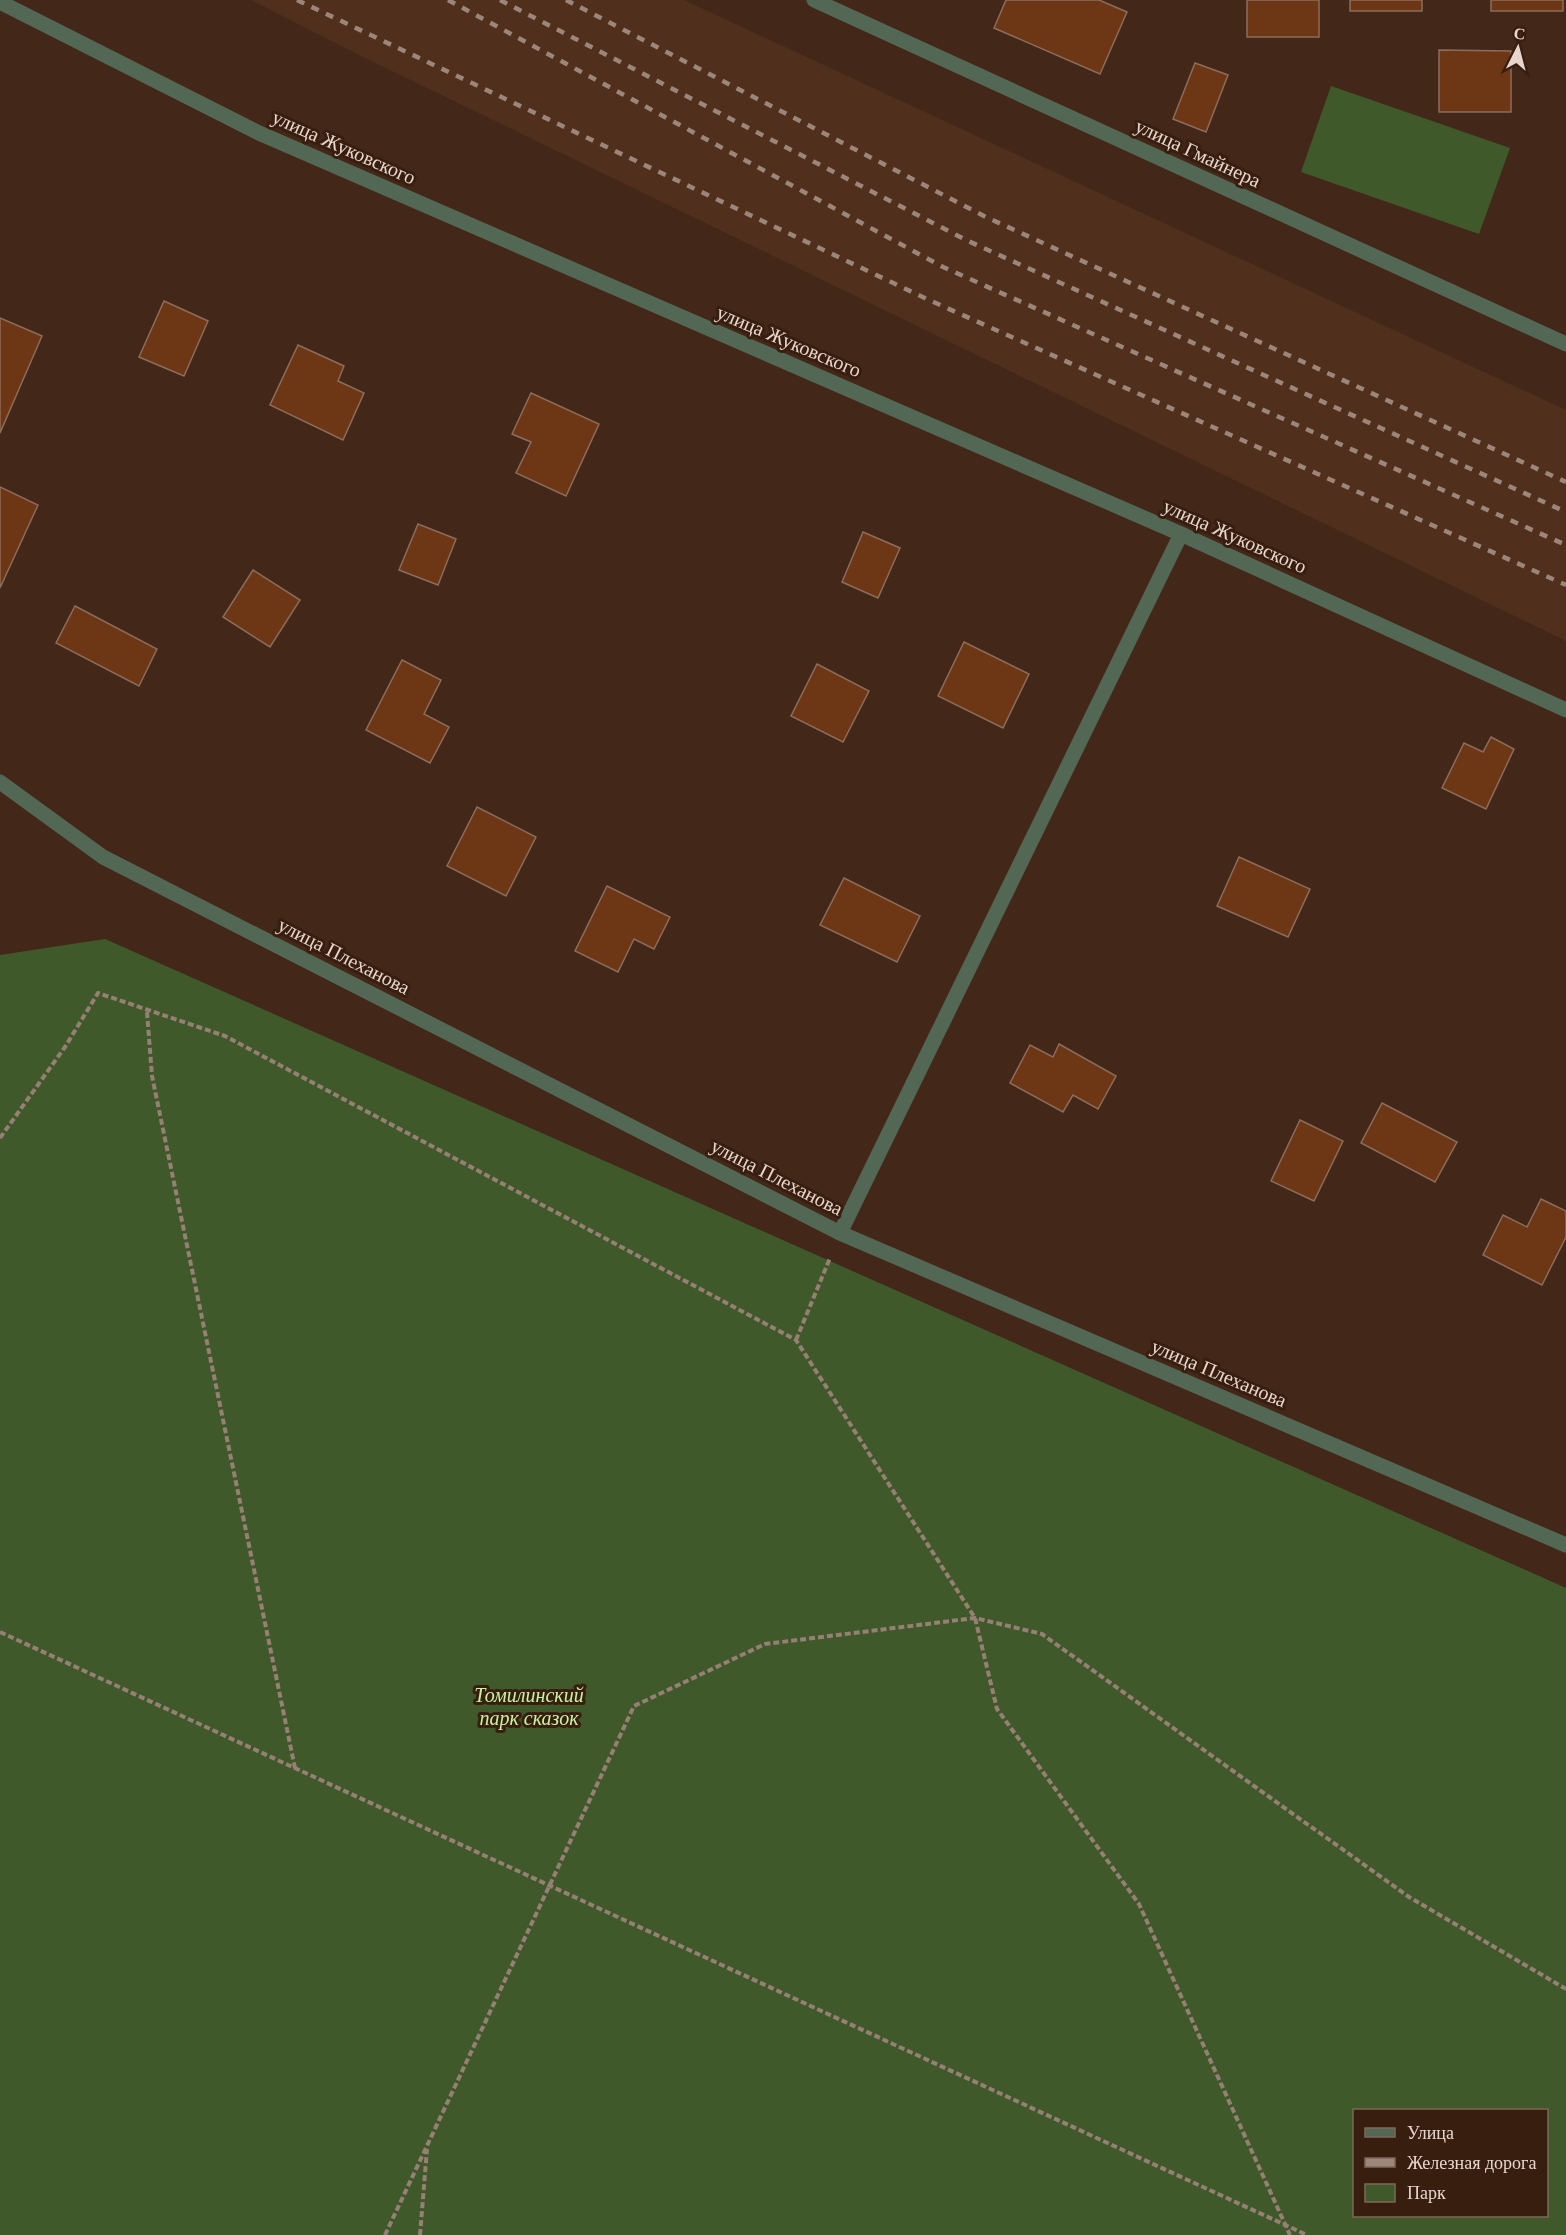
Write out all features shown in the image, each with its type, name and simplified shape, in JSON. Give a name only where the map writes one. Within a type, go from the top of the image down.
[{"type":"street","name":"улица Гмайнера","points":[[814,0],[1566,344]]},
{"type":"street","name":"улица Жуковского","points":[[0,2],[259,134],[1181,534],[1566,710]]},
{"type":"street","points":[[840,1233],[1181,534]]},
{"type":"street","name":"улица Плеханова","points":[[0,782],[103,856],[840,1233],[1566,1545]]},
{"type":"path","points":[[0,1138],[65,1047],[98,993],[147,1012],[225,1036],[796,1340],[975,1618],[997,1709],[1139,1904],[1290,2235]]},
{"type":"path","points":[[147,1012],[152,1076],[295,1768]]},
{"type":"path","points":[[796,1340],[840,1233]]},
{"type":"path","points":[[385,2235],[634,1706],[765,1644],[975,1618],[1042,1634],[1409,1897],[1566,1989]]},
{"type":"path","points":[[0,1632],[1307,2235]]},
{"type":"path","points":[[420,2235],[428,2145]]},
{"type":"shaded area","points":[[251,0],[684,0],[1566,410],[1566,641],[355,53]]},
{"type":"green space","points":[[1331,86],[1510,148],[1479,234],[1301,172]]},
{"type":"green space","name":"Томилинский парк сказок","points":[[105,939],[1566,1588],[1566,2235],[0,2235],[0,955]]},
{"type":"building","points":[[1006,0],[1099,0],[1127,12],[1100,74],[994,28]]},
{"type":"building","points":[[1247,0],[1319,0],[1319,37],[1247,37]]},
{"type":"building","points":[[1350,0],[1422,0],[1422,11],[1350,11]]},
{"type":"building","points":[[1491,0],[1563,0],[1563,11],[1491,11]]},
{"type":"building","points":[[1439,50],[1511,51],[1511,112],[1439,112]]},
{"type":"building","points":[[1195,63],[1228,75],[1206,132],[1173,119]]},
{"type":"building","points":[[164,301],[208,321],[184,376],[139,357]]},
{"type":"building","points":[[0,318],[42,336],[0,433]]},
{"type":"building","points":[[298,345],[344,366],[338,381],[364,393],[343,440],[270,405]]},
{"type":"building","points":[[531,393],[599,424],[566,496],[516,473],[531,442],[512,434]]},
{"type":"building","points":[[0,487],[38,505],[0,588]]},
{"type":"building","points":[[418,524],[456,539],[438,585],[399,570]]},
{"type":"building","points":[[863,532],[900,548],[878,598],[842,582]]},
{"type":"building","points":[[253,570],[300,600],[270,647],[223,617]]},
{"type":"building","points":[[75,606],[157,649],[139,686],[56,643]]},
{"type":"building","points":[[964,642],[1029,674],[1003,728],[938,696]]},
{"type":"building","points":[[402,660],[441,680],[424,714],[449,727],[430,763],[366,730]]},
{"type":"building","points":[[817,664],[869,691],[843,742],[791,716]]},
{"type":"building","points":[[1491,737],[1514,749],[1486,809],[1442,788],[1464,743],[1483,752]]},
{"type":"building","points":[[477,807],[536,837],[506,896],[447,866]]},
{"type":"building","points":[[1239,857],[1310,889],[1288,937],[1217,906]]},
{"type":"building","points":[[844,878],[920,916],[897,962],[820,925]]},
{"type":"building","points":[[607,886],[670,917],[654,949],[634,939],[618,972],[575,951]]},
{"type":"building","points":[[1059,1044],[1116,1076],[1098,1109],[1073,1095],[1063,1112],[1010,1083],[1030,1045],[1053,1057]]},
{"type":"building","points":[[1382,1103],[1457,1142],[1435,1182],[1361,1143]]},
{"type":"building","points":[[1300,1120],[1343,1141],[1314,1201],[1271,1181]]},
{"type":"building","points":[[1541,1199],[1566,1211],[1566,1237],[1542,1285],[1483,1255],[1503,1215],[1527,1227]]},
{"type":"railway","points":[[297,0],[929,300],[1566,585]]},
{"type":"railway","points":[[448,0],[943,267],[1566,545]]},
{"type":"railway","points":[[500,0],[966,240],[1566,512]]},
{"type":"railway","points":[[566,0],[986,217],[1566,482]]}]
